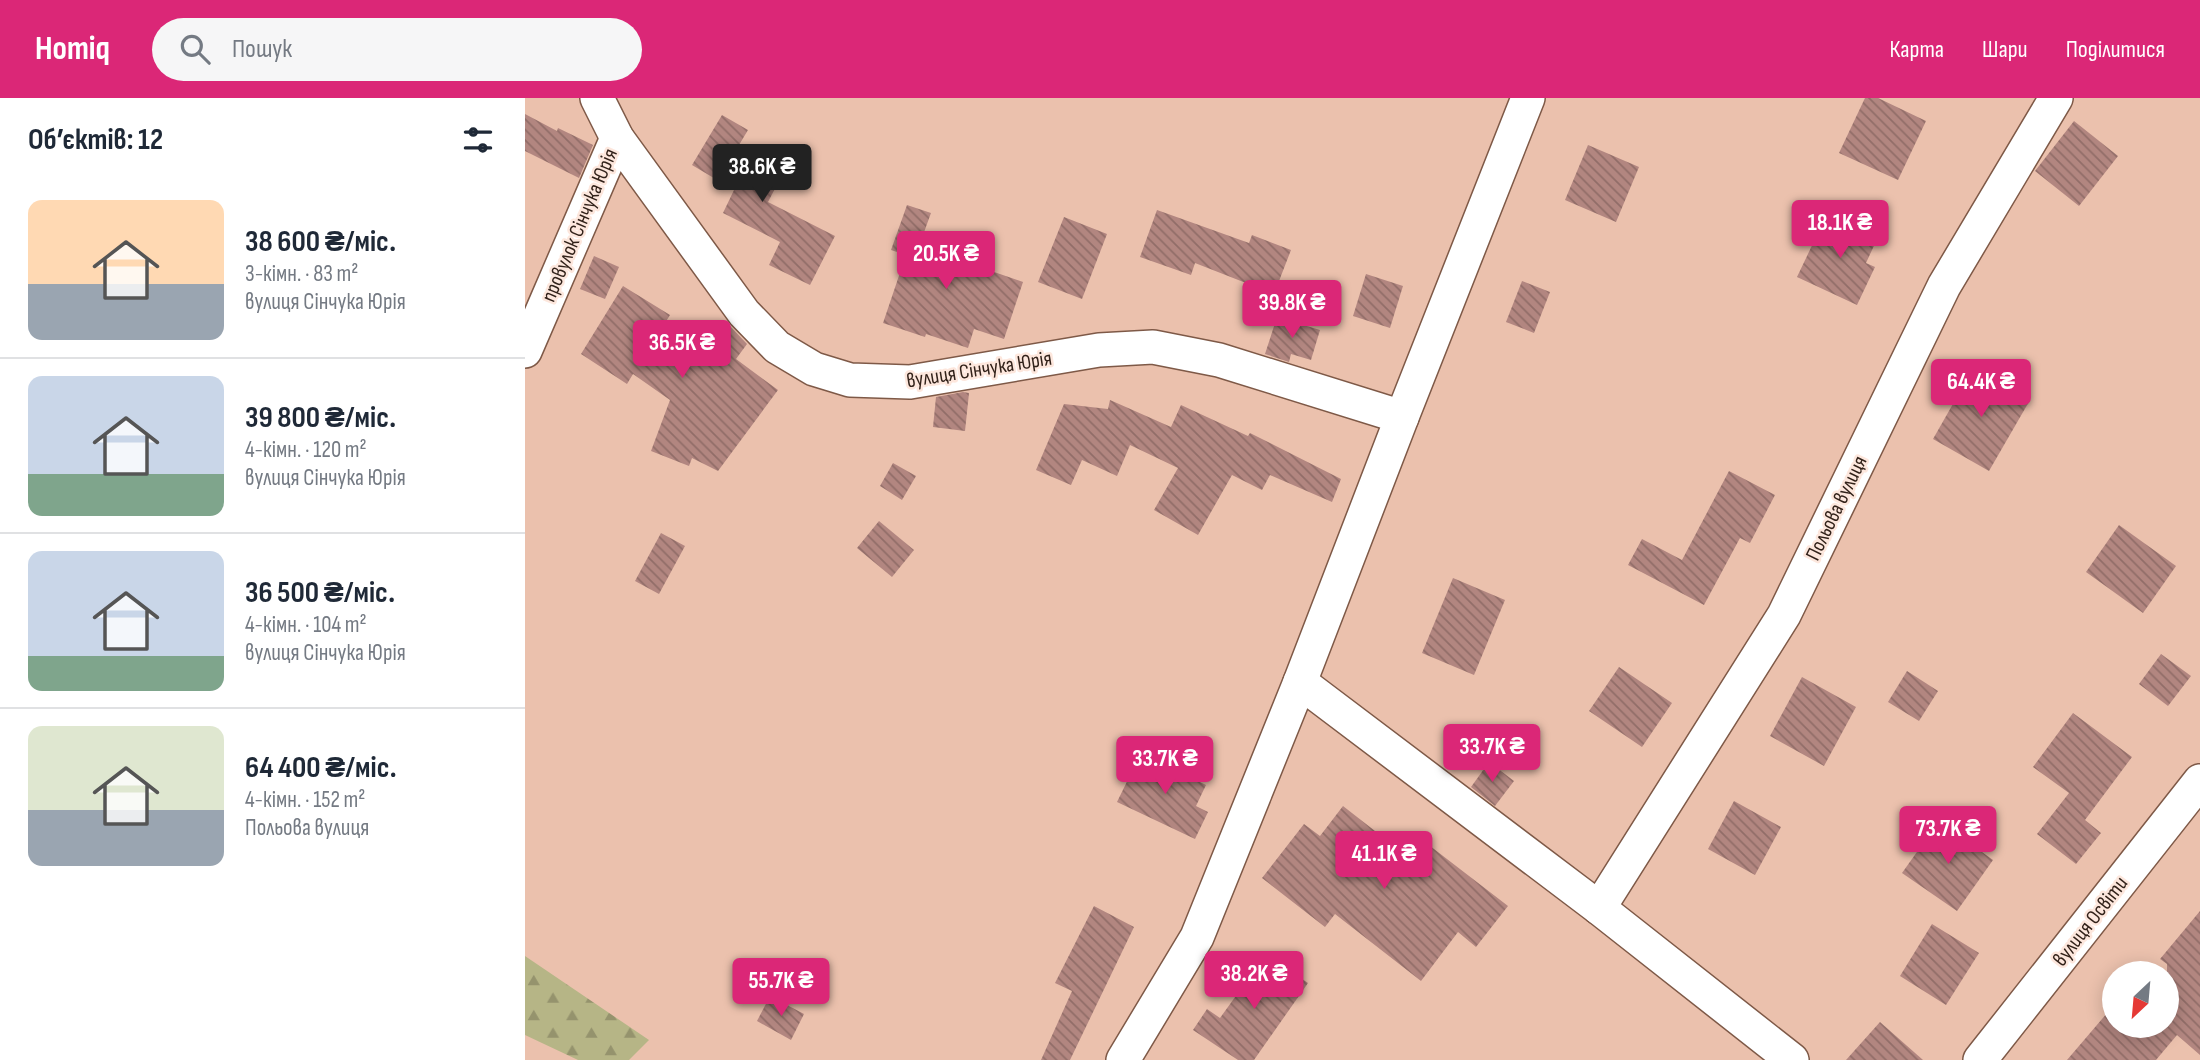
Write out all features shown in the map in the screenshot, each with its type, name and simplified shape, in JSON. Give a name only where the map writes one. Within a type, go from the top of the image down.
[{"type":"street","name":"вулиця Сінчука Юрія","points":[[597,98],[617,138],[744,313],[777,347],[814,369],[850,380],[910,382],[1099,350],[1153,347],[1219,360],[1402,417]]},
{"type":"street","points":[[1123,1060],[1197,937],[1300,682],[1528,98]]},
{"type":"street","name":"Польова вулиця","points":[[1599,908],[1784,615],[1944,286],[2056,98]]},
{"type":"street","name":"провулок Сінчука Юрія","points":[[525,351],[617,138]]},
{"type":"street","points":[[1300,682],[1599,908],[1792,1060]]},
{"type":"street","name":"вулиця Освіти","points":[[1980,1060],[2194,802]]},
{"type":"green space","points":[[525,956],[649,1040],[629,1060],[578,1060],[525,1035]]},
{"type":"building","points":[[1865,98],[1878,98],[1926,121],[1898,180],[1839,153]]},
{"type":"building","points":[[525,114],[557,131],[558,128],[593,145],[579,178],[525,151]]},
{"type":"building","points":[[722,115],[748,130],[733,155],[780,179],[768,202],[835,236],[810,285],[769,265],[780,242],[723,213],[734,190],[692,165]]},
{"type":"building","points":[[2074,121],[2118,156],[2079,206],[2035,171]]},
{"type":"building","points":[[1588,145],[1639,167],[1616,222],[1565,200]]},
{"type":"building","points":[[907,205],[931,213],[919,246],[1023,282],[1004,339],[974,329],[968,348],[883,323],[906,255],[891,250]]},
{"type":"building","points":[[1157,210],[1249,243],[1252,235],[1291,250],[1274,294],[1195,263],[1191,275],[1140,257]]},
{"type":"building","points":[[1827,214],[1878,237],[1866,263],[1875,267],[1857,305],[1797,277]]},
{"type":"building","points":[[1064,217],[1107,234],[1082,299],[1038,282]]},
{"type":"building","points":[[594,256],[619,267],[605,299],[580,289]]},
{"type":"building","points":[[1366,274],[1403,286],[1390,328],[1353,316]]},
{"type":"building","points":[[1522,281],[1550,292],[1534,333],[1506,322]]},
{"type":"building","points":[[623,286],[670,315],[665,323],[709,355],[730,326],[747,344],[736,359],[778,390],[718,471],[692,458],[689,466],[651,451],[670,400],[633,374],[627,384],[581,354]]},
{"type":"building","points":[[1277,317],[1320,330],[1311,360],[1291,354],[1289,362],[1265,354]]},
{"type":"building","points":[[1974,367],[2030,400],[1989,471],[1933,439]]},
{"type":"building","points":[[969,393],[965,431],[933,427],[936,397]]},
{"type":"building","points":[[1110,400],[1171,427],[1181,405],[1248,436],[1250,433],[1341,479],[1332,502],[1270,475],[1262,490],[1232,475],[1198,535],[1154,510],[1178,468],[1130,445],[1117,476],[1082,460],[1071,485],[1036,470],[1064,404],[1108,409]]},
{"type":"building","points":[[893,463],[916,476],[902,500],[880,486]]},
{"type":"building","points":[[1729,471],[1775,495],[1750,543],[1740,538],[1704,605],[1628,565],[1642,539],[1682,560]]},
{"type":"building","points":[[879,521],[914,550],[892,577],[857,548]]},
{"type":"building","points":[[2119,525],[2176,566],[2143,613],[2086,572]]},
{"type":"building","points":[[661,533],[685,546],[659,594],[635,581]]},
{"type":"building","points":[[1453,578],[1505,600],[1474,675],[1422,653]]},
{"type":"building","points":[[2161,654],[2191,676],[2168,706],[2139,684]]},
{"type":"building","points":[[1619,667],[1672,703],[1642,747],[1589,711]]},
{"type":"building","points":[[1907,671],[1938,691],[1919,721],[1888,702]]},
{"type":"building","points":[[1802,677],[1856,707],[1824,766],[1770,736]]},
{"type":"building","points":[[2073,713],[2132,757],[2085,820],[2101,833],[2076,864],[2037,834],[2069,793],[2033,767]]},
{"type":"building","points":[[1141,753],[1206,785],[1196,806],[1208,812],[1195,839],[1117,802]]},
{"type":"building","points":[[1489,762],[1514,781],[1495,806],[1471,787]]},
{"type":"building","points":[[1734,801],[1781,827],[1755,875],[1708,849]]},
{"type":"building","points":[[1343,806],[1407,856],[1421,839],[1508,906],[1476,947],[1458,932],[1421,981],[1335,914],[1325,927],[1262,878],[1304,824],[1320,836]]},
{"type":"building","points":[[1939,821],[1993,860],[1957,911],[1902,873]]},
{"type":"building","points":[[1094,906],[1134,927],[1070,1060],[1041,1060],[1072,991],[1055,983]]},
{"type":"building","points":[[2200,911],[2200,1055],[2179,1037],[2179,961],[2160,959]]},
{"type":"building","points":[[1932,924],[1979,953],[1946,1005],[1900,976]]},
{"type":"building","points":[[1266,954],[1308,983],[1254,1060],[1238,1060],[1193,1030],[1207,1009],[1220,1018]]},
{"type":"building","points":[[770,996],[804,1014],[791,1040],[757,1021]]},
{"type":"building","points":[[2102,1019],[2102,1038],[2174,1038],[2156,1060],[2067,1060]]},
{"type":"building","points":[[1880,1022],[1923,1060],[1846,1060]]}]
